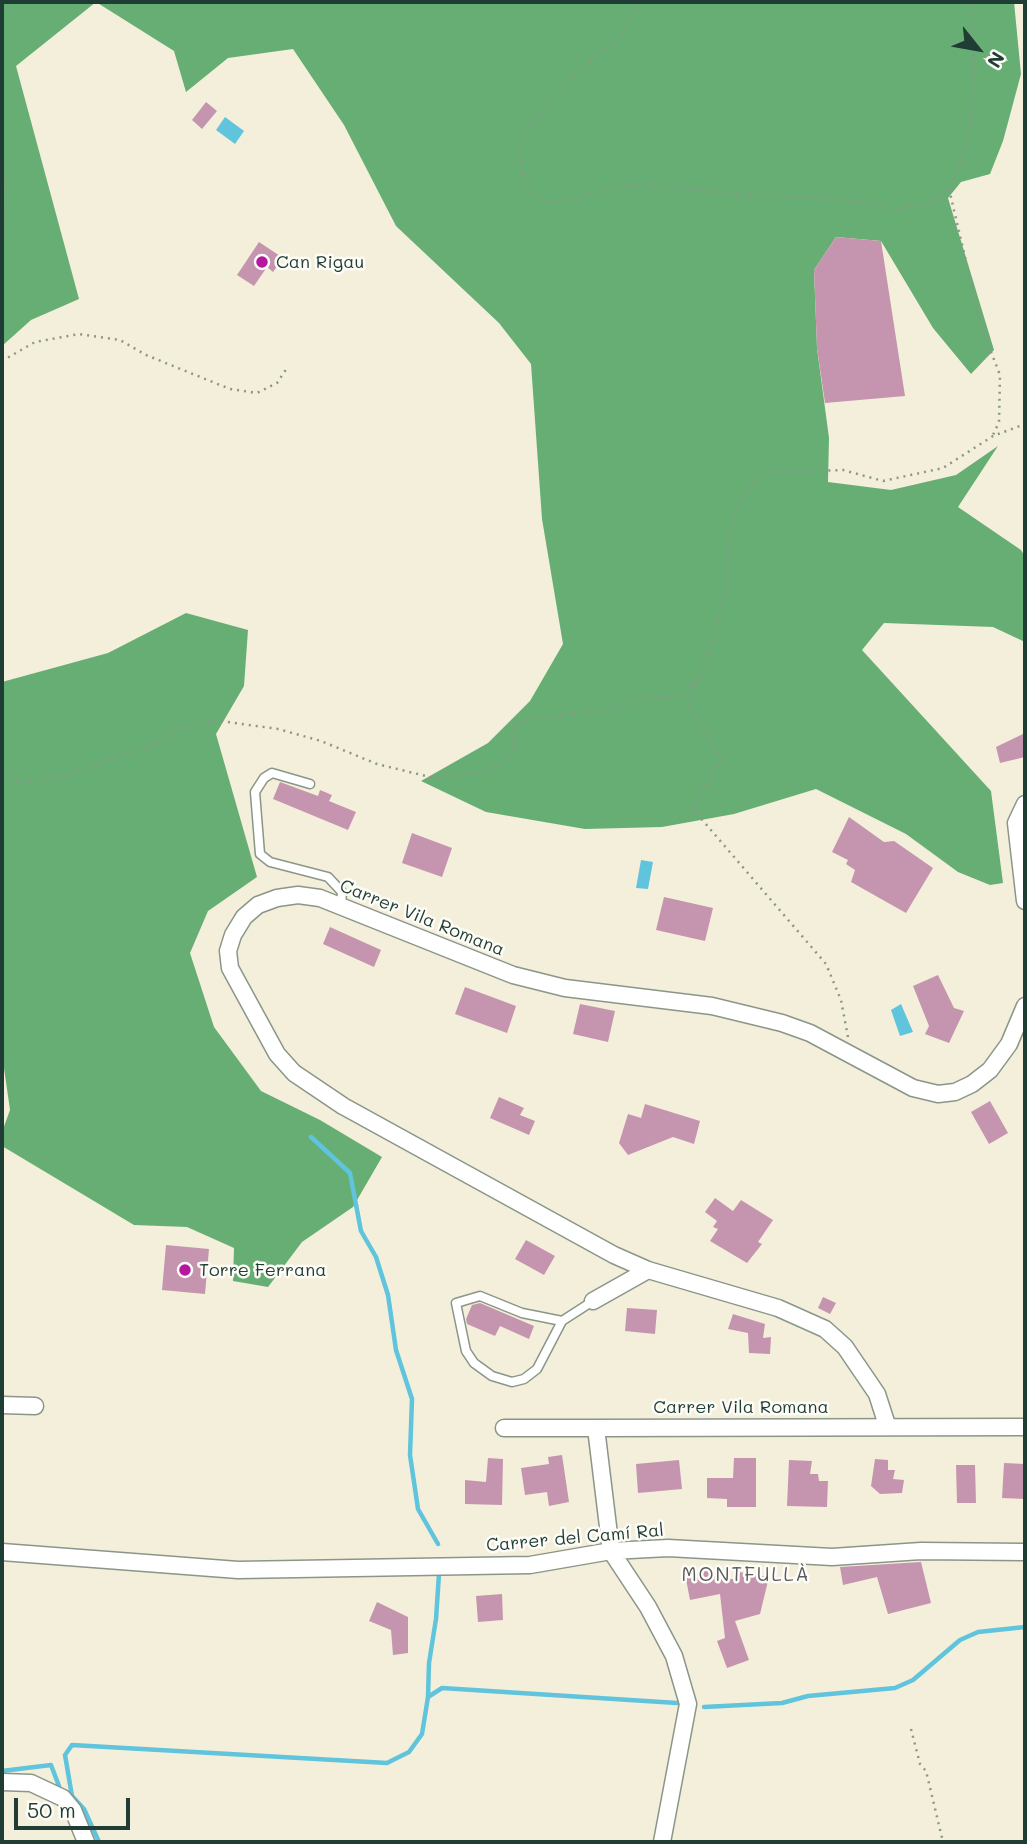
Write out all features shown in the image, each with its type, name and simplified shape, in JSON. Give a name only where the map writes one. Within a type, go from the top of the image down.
[{"type":"street","points":[[1025,804],[1016,823],[1025,901]]},
{"type":"street","name":"Carrer Vila Romana","points":[[887,1425],[877,1394],[845,1347],[825,1329],[738,1294],[648,1270],[614,1255],[343,1106],[294,1073],[285,1064],[230,968],[228,951],[233,934],[244,917],[258,905],[277,898],[309,897],[341,905],[513,975],[565,988],[745,1012],[810,1033],[922,1092],[939,1094],[955,1092],[972,1084],[990,1070],[1009,1044],[1025,1006]]},
{"type":"street","points":[[593,1301],[648,1270]]},
{"type":"street","points":[[2,1405],[34,1406]]},
{"type":"street","name":"Carrer Vila Romana","points":[[504,1428],[887,1425],[1025,1427]]},
{"type":"street","points":[[596,1428],[611,1551],[648,1607],[674,1656],[688,1703],[662,1842]]},
{"type":"street","name":"Carrer del Camí Ral","points":[[2,1552],[238,1570],[530,1565],[611,1551],[668,1548],[832,1557],[921,1551],[1025,1552]]},
{"type":"street","points":[[2,1782],[30,1783],[63,1798],[73,1810],[86,1842]]},
{"type":"lane","points":[[310,784],[272,773],[264,778],[255,792],[260,854],[270,862],[328,877],[342,892],[341,905]]},
{"type":"lane","points":[[562,1321],[522,1313],[480,1296],[456,1303],[466,1351],[474,1363],[492,1377],[512,1382],[537,1369],[562,1321],[593,1301]]},
{"type":"path","points":[[639,2],[620,37],[567,82],[527,130],[521,144],[521,168],[530,191],[541,200],[560,204],[617,187],[648,185],[756,196],[837,198],[894,209],[928,205],[949,189],[970,136],[974,86],[972,2]]},
{"type":"path","points":[[2,163],[9,192],[2,242]]},
{"type":"path","points":[[949,189],[982,329],[1000,375],[999,422],[993,436]]},
{"type":"path","points":[[2,360],[35,342],[79,334],[120,340],[146,355],[230,389],[257,393],[278,383],[287,368]]},
{"type":"path","points":[[851,1054],[841,1000],[826,964],[692,808],[720,761],[710,739],[688,705],[713,641],[729,575],[729,537],[739,504],[754,482],[776,472],[844,470],[883,481],[943,468],[993,436],[1025,424]]},
{"type":"path","points":[[2,780],[28,782],[58,778],[156,744],[182,727],[214,720],[278,729],[321,741],[377,764],[434,778],[479,772],[504,763],[510,757],[516,747],[512,730],[515,722],[625,706],[642,698],[669,697],[684,692],[699,677]]},
{"type":"path","points":[[911,1729],[920,1764],[926,1770],[943,1842]]},
{"type":"green space","points":[[2,2],[96,2],[16,66],[79,299],[31,320],[2,346]]},
{"type":"green space","points":[[96,2],[1014,2],[1021,74],[1003,141],[990,174],[961,182],[948,198],[994,350],[971,374],[933,328],[881,241],[836,237],[814,270],[817,348],[829,438],[828,482],[891,490],[956,475],[998,446],[958,507],[1021,550],[1025,557],[1025,642],[993,627],[884,623],[862,650],[991,791],[1003,883],[990,885],[958,872],[906,834],[816,789],[734,814],[662,827],[585,829],[486,812],[421,781],[488,743],[530,701],[563,644],[542,519],[531,364],[499,323],[396,226],[344,125],[293,49],[228,58],[186,92],[174,51]]},
{"type":"green space","points":[[186,613],[248,630],[244,686],[216,734],[257,877],[208,911],[190,953],[214,1027],[261,1091],[320,1120],[382,1157],[353,1207],[302,1242],[268,1287],[233,1281],[234,1248],[187,1227],[134,1225],[2,1146],[2,1132],[10,1110],[2,1054],[2,682],[108,653]]},
{"type":"water","points":[[225,117],[244,131],[235,144],[216,130]]},
{"type":"water","points":[[641,860],[653,862],[648,889],[636,888]]},
{"type":"water","points":[[901,1004],[913,1032],[900,1036],[891,1010]]},
{"type":"building","points":[[206,102],[217,111],[202,129],[192,120]]},
{"type":"building","points":[[836,237],[881,241],[905,396],[825,403],[817,348],[814,270]]},
{"type":"building","name":"Can Rigau","points":[[259,242],[283,258],[273,272],[267,267],[254,286],[237,275]]},
{"type":"building","points":[[1025,733],[1025,757],[1000,763],[996,747]]},
{"type":"building","points":[[280,782],[318,796],[320,790],[332,795],[329,801],[356,812],[348,830],[273,799]]},
{"type":"building","points":[[849,817],[884,842],[894,841],[933,868],[906,913],[851,882],[855,870],[846,864],[848,860],[832,852]]},
{"type":"building","points":[[412,833],[452,848],[442,877],[402,863]]},
{"type":"building","points":[[664,897],[713,908],[705,941],[656,930]]},
{"type":"building","points":[[330,927],[381,950],[374,967],[323,944]]},
{"type":"building","points":[[938,975],[954,1008],[964,1011],[949,1043],[925,1034],[929,1026],[913,986]]},
{"type":"building","points":[[465,987],[516,1006],[507,1033],[455,1014]]},
{"type":"building","points":[[580,1004],[615,1011],[608,1042],[573,1034]]},
{"type":"building","points":[[499,1097],[524,1108],[520,1115],[535,1121],[529,1135],[490,1118]]},
{"type":"building","points":[[990,1101],[1008,1133],[989,1144],[971,1112]]},
{"type":"building","points":[[645,1104],[700,1121],[694,1144],[673,1137],[628,1155],[619,1143],[628,1114],[641,1118]]},
{"type":"building","points":[[715,1198],[733,1211],[741,1200],[773,1220],[758,1242],[762,1244],[747,1263],[710,1241],[718,1229],[713,1227],[717,1221],[705,1212]]},
{"type":"building","points":[[526,1240],[555,1256],[544,1275],[515,1259]]},
{"type":"building","name":"Torre Ferrana","points":[[166,1245],[209,1249],[205,1294],[162,1290]]},
{"type":"building","points":[[823,1297],[836,1303],[830,1314],[818,1308]]},
{"type":"building","points":[[480,1303],[534,1326],[529,1339],[500,1326],[495,1336],[467,1324],[466,1319],[472,1305]]},
{"type":"building","points":[[627,1308],[657,1310],[655,1334],[625,1331]]},
{"type":"building","points":[[733,1314],[765,1324],[763,1338],[771,1337],[770,1354],[749,1353],[748,1333],[728,1329]]},
{"type":"building","points":[[562,1455],[569,1502],[549,1506],[547,1492],[525,1495],[521,1468],[549,1464],[548,1457]]},
{"type":"building","points":[[488,1458],[503,1459],[502,1505],[465,1504],[465,1480],[486,1482]]},
{"type":"building","points":[[734,1458],[756,1458],[756,1507],[727,1507],[727,1499],[707,1498],[707,1478],[733,1478]]},
{"type":"building","points":[[875,1459],[888,1460],[888,1470],[895,1470],[893,1479],[904,1480],[902,1493],[880,1494],[871,1486]]},
{"type":"building","points":[[679,1460],[682,1489],[638,1493],[636,1464]]},
{"type":"building","points":[[789,1460],[812,1461],[810,1474],[818,1474],[819,1481],[828,1481],[827,1507],[787,1506]]},
{"type":"building","points":[[1004,1463],[1025,1464],[1025,1499],[1002,1498]]},
{"type":"building","points":[[956,1465],[975,1465],[976,1503],[957,1503]]},
{"type":"building","points":[[921,1562],[931,1603],[888,1614],[877,1577],[843,1585],[840,1567]]},
{"type":"building","points":[[709,1569],[711,1575],[737,1580],[739,1572],[769,1577],[760,1614],[735,1621],[749,1660],[727,1668],[717,1641],[725,1638],[720,1594],[690,1600],[685,1574]]},
{"type":"building","points":[[502,1594],[503,1620],[478,1622],[476,1596]]},
{"type":"building","points":[[377,1602],[408,1617],[408,1653],[393,1655],[391,1630],[369,1621]]},
{"type":"waterway","points":[[311,1137],[350,1173],[361,1231],[376,1257],[388,1295],[396,1350],[412,1399],[410,1455],[418,1509],[438,1544]]},
{"type":"waterway","points":[[428,1697],[439,1574]]},
{"type":"waterway","points":[[704,1707],[782,1703],[808,1696],[895,1688],[913,1680],[960,1640],[978,1632],[1025,1627]]},
{"type":"waterway","points":[[99,1842],[84,1809],[72,1796],[65,1755],[72,1745],[387,1763],[409,1752],[422,1734],[428,1697],[442,1688],[677,1703]]},
{"type":"waterway","points":[[2,1771],[51,1765],[59,1786]]},
{"type":"place","name":"Can Rigau","points":[[262,262]]},
{"type":"place","name":"Torre Ferrana","points":[[185,1270]]},
{"type":"district","name":"MONTFULLÀ","points":[[746,1575]]}]
